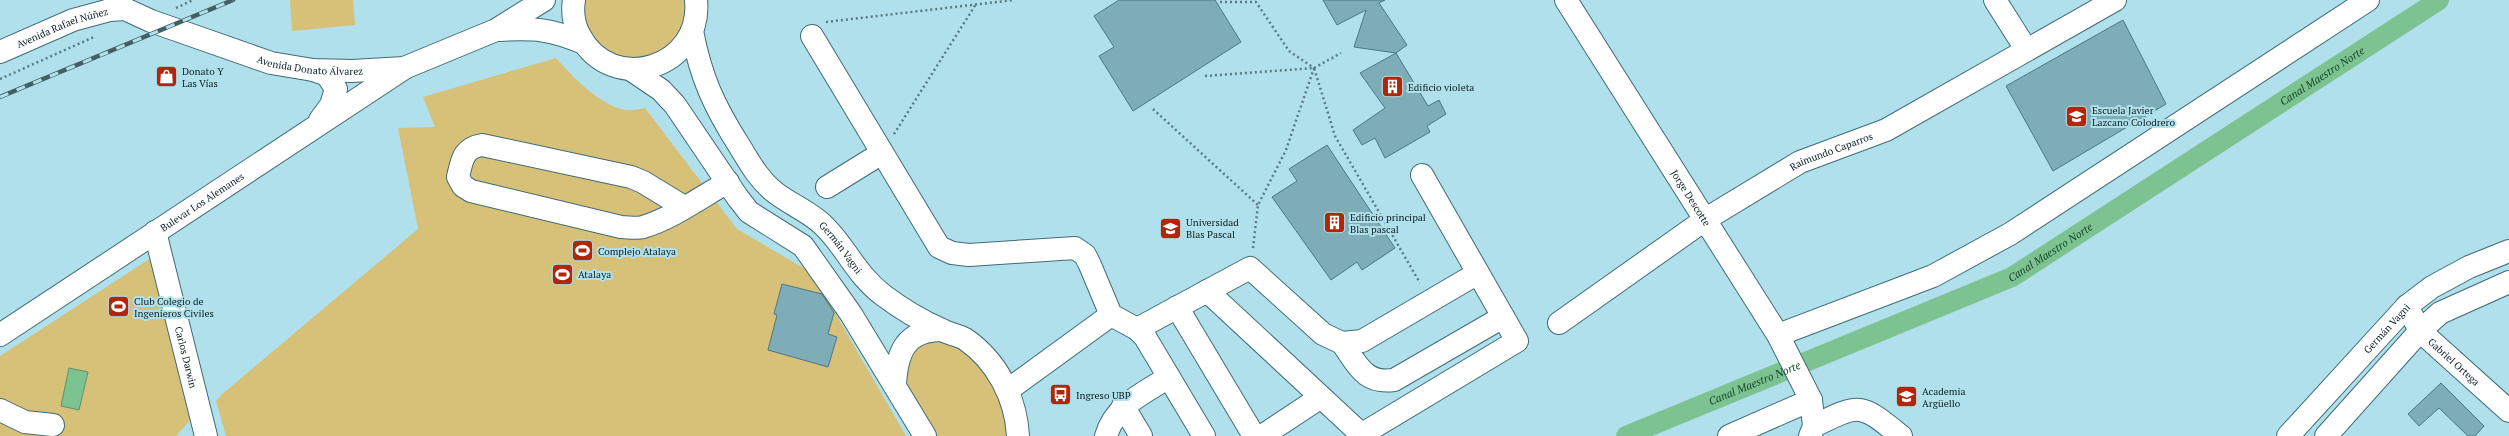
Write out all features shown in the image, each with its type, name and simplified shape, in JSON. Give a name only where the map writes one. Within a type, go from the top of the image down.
[{"type":"main road","points":[[73,20],[91,0]]},
{"type":"main road","name":"Avenida Donato Álvarez","points":[[124,4],[151,21],[251,57],[313,70],[404,68],[496,30],[544,0]]},
{"type":"main road","points":[[574,0],[574,18],[584,43],[604,61],[630,69],[661,90],[675,105],[749,212],[803,246],[851,314],[895,384],[925,436]]},
{"type":"main road","name":"Jorge Descotte","points":[[1566,0],[1706,219],[1782,343],[1807,393]]},
{"type":"main road","points":[[1995,0],[2026,49]]},
{"type":"main road","name":"Raimundo Caparros","points":[[1559,323],[1706,219],[1800,162],[1886,130],[2026,49],[2115,0]]},
{"type":"main road","points":[[1782,343],[1933,276],[2010,234],[2368,0]]},
{"type":"main road","points":[[630,69],[644,69],[668,60],[682,48],[692,31],[696,1]]},
{"type":"main road","name":"Avenida Rafael Núñez","points":[[0,52],[73,20],[110,10],[124,4]]},
{"type":"main road","name":"Avenida Donato Álvarez","points":[[496,30],[529,28],[555,31],[584,43]]},
{"type":"main road","name":"Germán Vagni","points":[[692,31],[699,66],[709,94],[759,177],[774,191],[822,224],[836,239],[863,278],[878,291],[942,330],[964,339],[983,354],[1008,390],[1017,418],[1018,436]]},
{"type":"main road","points":[[812,36],[938,247],[952,253],[969,255],[1075,248],[1088,260],[1112,315],[1137,329],[1145,337],[1204,436]]},
{"type":"main road","name":"Bulevar Los Alemanes","points":[[0,335],[404,68]]},
{"type":"main road","points":[[313,70],[327,75],[336,89],[331,105],[315,126]]},
{"type":"main road","points":[[684,207],[643,182],[631,178],[482,145],[472,147],[464,153],[458,177],[463,186],[471,191],[621,227],[641,228],[684,207],[728,182]]},
{"type":"main road","points":[[827,187],[882,153]]},
{"type":"main road","points":[[1207,292],[1360,435],[1517,341],[1422,175]]},
{"type":"main road","name":"Carlos Darwin","points":[[154,232],[204,428]]},
{"type":"main road","name":"Germán Vagni","points":[[2288,436],[2406,306],[2432,287],[2469,267],[2509,251]]},
{"type":"main road","points":[[1137,329],[1250,268],[1323,334],[1342,344],[1368,377],[1380,382],[1394,380],[1504,317]]},
{"type":"main road","points":[[1342,344],[1362,341],[1478,273]]},
{"type":"main road","points":[[2326,436],[2420,331],[2440,313],[2458,303],[2509,282]]},
{"type":"main road","name":"Gabriel Ortega","points":[[2406,306],[2420,331],[2509,412]]},
{"type":"main road","points":[[1177,307],[1254,436]]},
{"type":"main road","points":[[1008,390],[1112,315]]},
{"type":"main road","points":[[895,384],[899,356],[909,341],[924,332],[942,330]]},
{"type":"main road","points":[[1106,436],[1115,416],[1123,406],[1169,377]]},
{"type":"main road","points":[[1729,436],[1807,393],[1812,431],[1845,411],[1855,409],[1865,410],[1901,436]]},
{"type":"main road","points":[[1262,436],[1321,398]]},
{"type":"main road","points":[[1123,406],[1141,436]]},
{"type":"main road","points":[[0,410],[18,428],[53,425]]},
{"type":"main road","points":[[188,436],[204,428]]},
{"type":"path","points":[[151,21],[193,0]]},
{"type":"path","points":[[812,36],[817,23],[847,18],[1014,0]]},
{"type":"path","points":[[1220,2],[1257,1],[1289,50],[1314,68],[1334,136],[1430,301]]},
{"type":"path","points":[[882,153],[976,4]]},
{"type":"path","points":[[0,80],[100,36]]},
{"type":"path","points":[[1205,76],[1314,68],[1341,53]]},
{"type":"path","points":[[1250,268],[1258,205],[1286,150],[1314,68]]},
{"type":"path","points":[[1152,109],[1258,205]]},
{"type":"shaded area","points":[[290,0],[353,0],[355,25],[292,31]]},
{"type":"shaded area","points":[[581,0],[686,0],[687,9],[682,30],[669,47],[639,60],[608,54],[586,31]]},
{"type":"shaded area","name":"Complejo Atalaya","points":[[556,58],[570,74],[606,103],[626,110],[645,108],[737,229],[812,273],[906,436],[226,436],[216,401],[221,395],[418,229],[398,128],[435,127],[423,97]]},
{"type":"shaded area","name":"Club Colegio de Ingenieros Civiles","points":[[151,258],[193,417],[176,436],[0,436],[0,356]]},
{"type":"shaded area","points":[[939,337],[971,353],[998,392],[1011,436],[936,436],[904,383],[908,352],[916,344]]},
{"type":"shaded area","points":[[69,368],[88,372],[79,410],[61,406]]},
{"type":"building","points":[[1119,0],[1215,0],[1241,42],[1133,111],[1099,56],[1114,47],[1094,16]]},
{"type":"building","points":[[1323,0],[1385,0],[1379,3],[1407,45],[1396,53],[1354,47],[1366,10],[1337,25]]},
{"type":"building","points":[[2123,20],[2166,104],[2053,171],[2006,86]]},
{"type":"building","name":"Edificio violeta","points":[[1396,53],[1428,106],[1439,100],[1446,114],[1427,126],[1430,132],[1385,158],[1375,138],[1362,145],[1353,130],[1385,108],[1360,73]]},
{"type":"building","name":"Edificio principal Blas pascal","points":[[1327,145],[1395,248],[1362,270],[1357,262],[1331,280],[1272,197],[1297,181],[1289,169]]},
{"type":"building","points":[[782,284],[822,294],[834,313],[828,334],[837,337],[828,367],[768,350],[777,315],[774,314]]},
{"type":"building","points":[[2441,383],[2484,426],[2475,436],[2468,436],[2439,408],[2419,426],[2408,414]]},
{"type":"waterway","name":"Canal Maestro Norte","points":[[1626,436],[2012,277],[2439,0]]},
{"type":"railway","points":[[0,97],[233,0]]},
{"type":"place","name":"Donato Y Las Vías","points":[[167,77]]},
{"type":"place","name":"Edificio violeta","points":[[1393,87]]},
{"type":"place","name":"Escuela Javier Lazcano Colodrero","points":[[2077,116]]},
{"type":"place","name":"Edificio principal Blas pascal","points":[[1334,223]]},
{"type":"place","name":"Universidad Blas Pascal","points":[[1170,228]]},
{"type":"place","name":"Complejo Atalaya","points":[[583,251]]},
{"type":"place","name":"Atalaya","points":[[563,274]]},
{"type":"place","name":"Club Colegio de Ingenieros Civiles","points":[[119,307]]},
{"type":"place","name":"Ingreso UBP","points":[[1060,395]]},
{"type":"place","name":"Academia Argüello","points":[[1907,397]]}]
